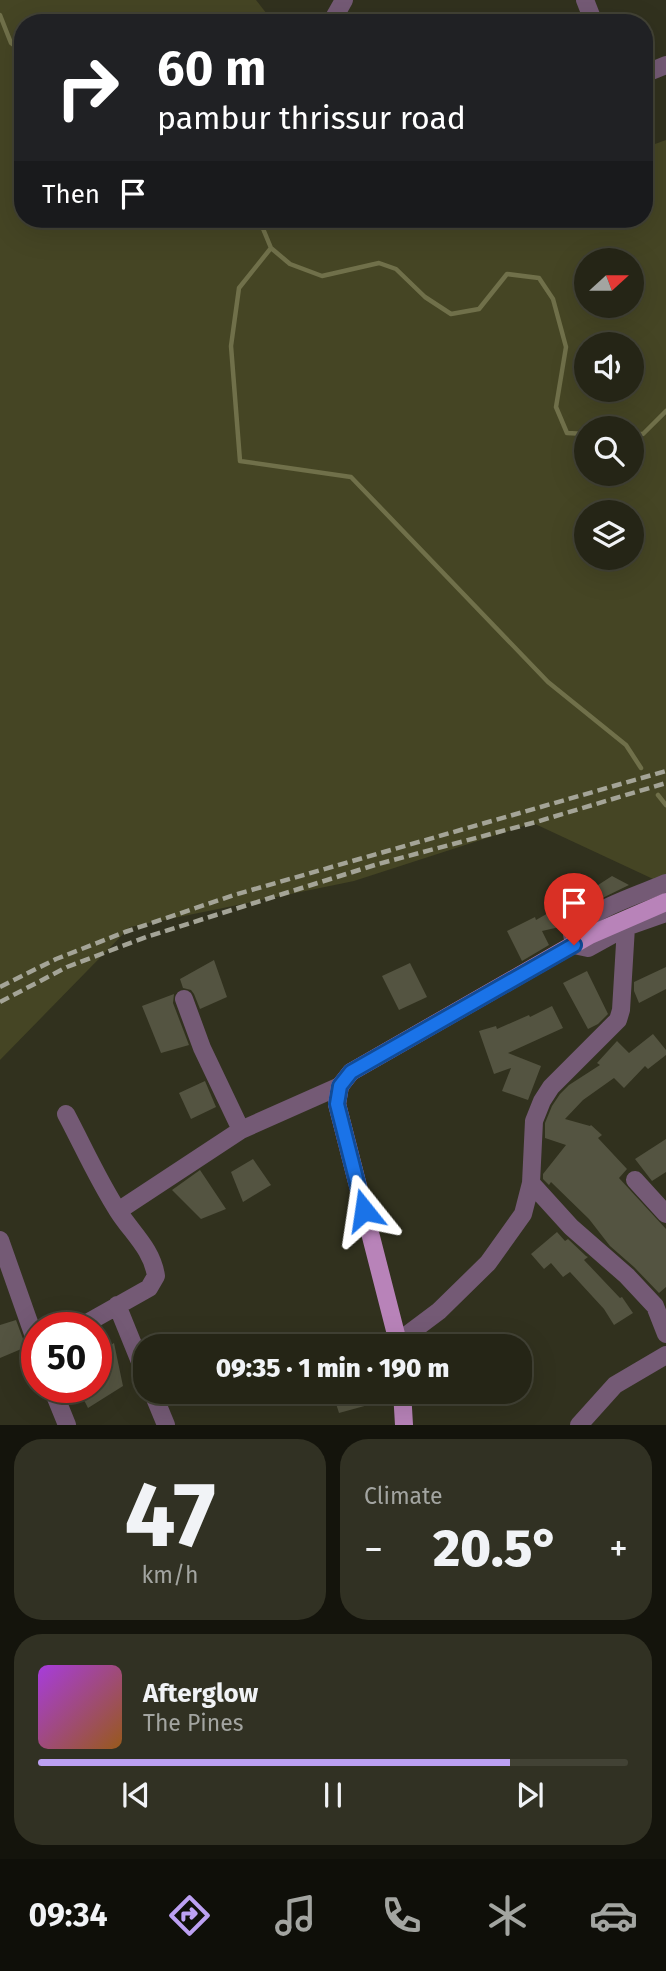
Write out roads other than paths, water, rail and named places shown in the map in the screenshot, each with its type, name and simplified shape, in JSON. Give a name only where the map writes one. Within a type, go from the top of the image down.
[{"type":"main road","points":[[397,1334],[337,1104],[340,1086],[351,1072],[574,945],[608,926],[666,902]]},
{"type":"main road","points":[[403,1404],[404,1425]]},
{"type":"street","points":[[666,883],[617,903],[579,924],[572,934],[574,945],[588,948],[626,927],[666,913]]},
{"type":"street","points":[[410,1334],[439,1311],[488,1263],[523,1214],[531,1183],[534,1121],[542,1101],[551,1087],[618,1020],[626,927]]},
{"type":"street","points":[[184,999],[202,1048],[241,1130]]},
{"type":"street","points":[[118,1212],[241,1130],[340,1086]]},
{"type":"street","points":[[66,1114],[118,1212],[154,1262],[156,1276],[149,1288],[105,1312]]},
{"type":"street","points":[[635,1180],[666,1214]]},
{"type":"street","points":[[531,1183],[571,1227],[627,1276],[661,1301],[666,1334]]},
{"type":"street","points":[[0,1240],[25,1312]]},
{"type":"street","points":[[117,1305],[133,1344]]},
{"type":"street","points":[[579,1425],[615,1385],[666,1355]]},
{"type":"street","points":[[58,1403],[67,1425]]},
{"type":"street","points":[[157,1404],[166,1425]]},
{"type":"waterway","points":[[0,15],[14,45]]},
{"type":"waterway","points":[[263,228],[271,248],[290,264],[322,276],[379,263],[396,269],[425,297],[451,314],[479,309],[507,274],[539,278],[553,299],[566,347],[556,407],[567,433],[574,433]]},
{"type":"waterway","points":[[271,248],[239,288],[231,346],[240,461],[351,477],[548,682],[626,745],[641,768]]},
{"type":"waterway","points":[[644,433],[666,411]]},
{"type":"waterway","points":[[658,795],[666,805]]},
{"type":"railway","points":[[0,987],[56,959],[234,895],[666,771]]},
{"type":"railway","points":[[0,1002],[67,967],[146,937],[378,864],[536,822],[666,783]]}]
